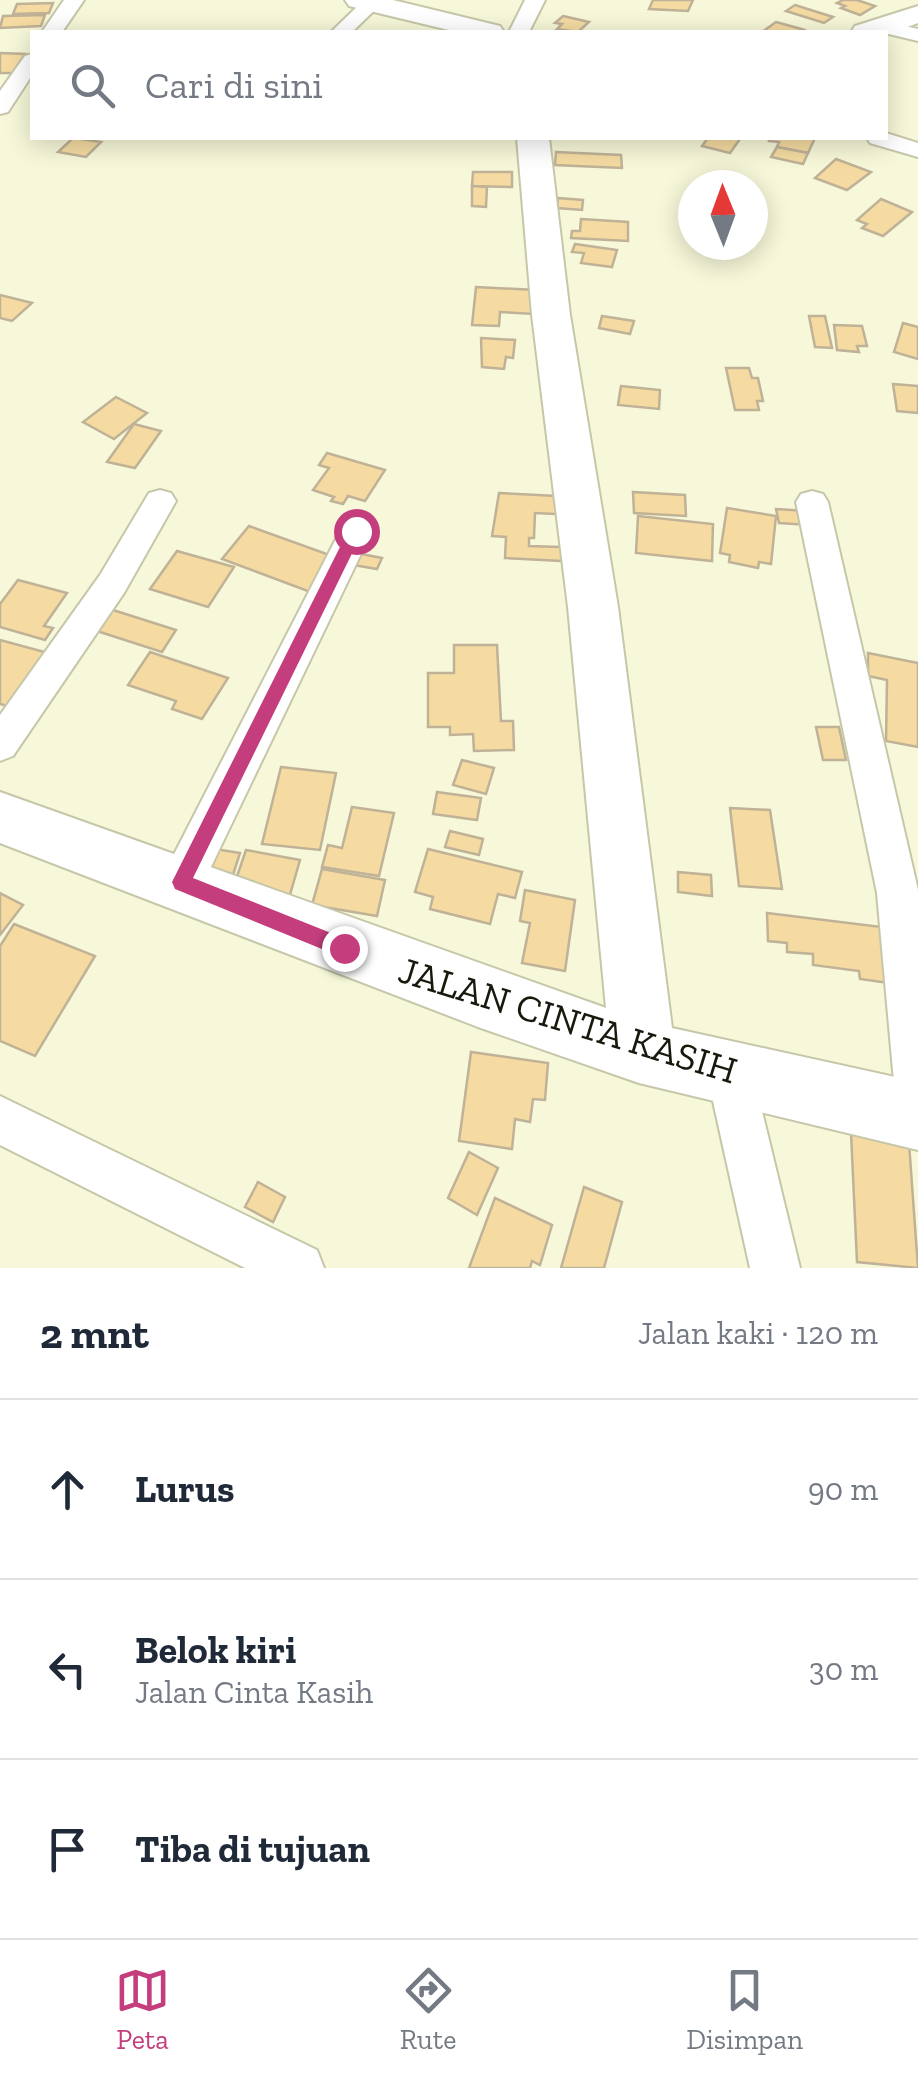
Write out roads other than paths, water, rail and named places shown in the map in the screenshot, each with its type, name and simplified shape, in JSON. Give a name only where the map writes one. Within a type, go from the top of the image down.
[{"type":"street","points":[[53,30],[74,0]]},
{"type":"street","points":[[520,30],[535,0]]},
{"type":"street","points":[[342,30],[365,1],[482,30]]},
{"type":"street","points":[[874,30],[918,14]]},
{"type":"street","points":[[888,32],[918,36]]},
{"type":"street","points":[[0,107],[30,63]]},
{"type":"street","points":[[533,140],[552,315],[593,607],[642,1052]]},
{"type":"street","points":[[885,140],[918,150]]},
{"type":"street","points":[[0,745],[112,584],[160,501]]},
{"type":"street","points":[[812,502],[898,893],[918,1093]]},
{"type":"street","points":[[182,882],[356,531]]},
{"type":"street","name":"JALAN CINTA KASIH","points":[[0,817],[182,882],[344,948],[642,1052],[730,1074],[856,1097],[918,1116]]},
{"type":"street","points":[[730,1074],[775,1268]]},
{"type":"street","points":[[0,1120],[299,1268]]}]
